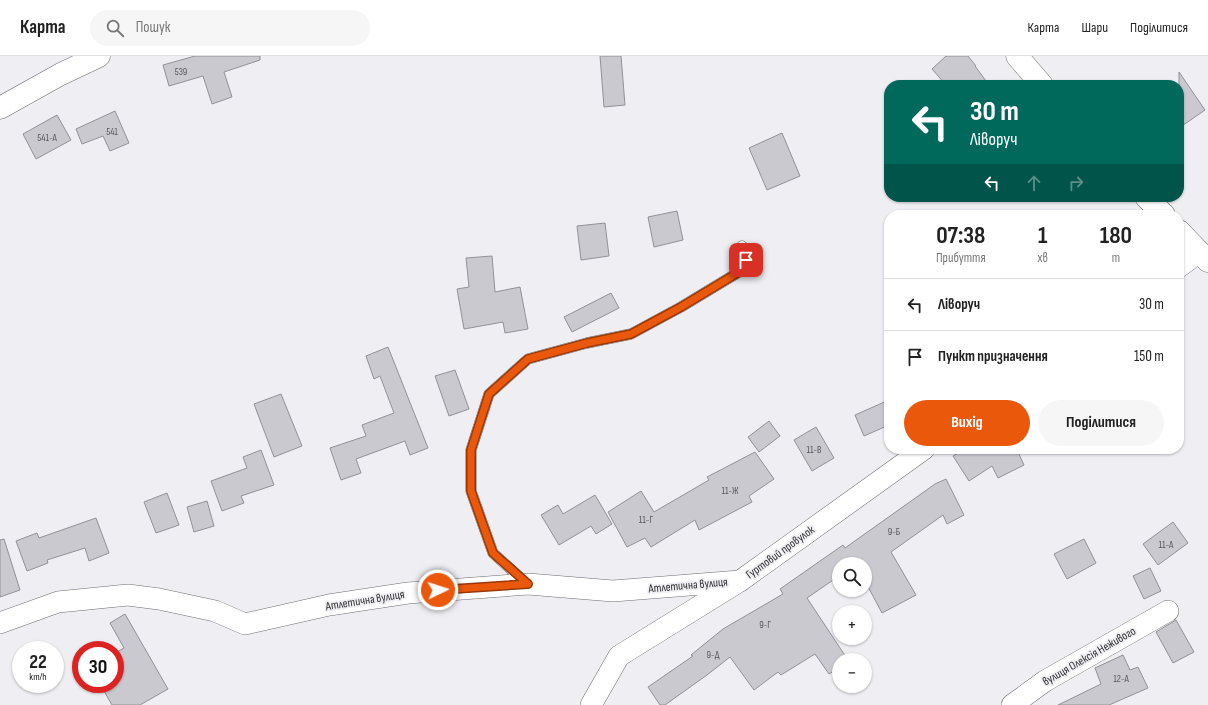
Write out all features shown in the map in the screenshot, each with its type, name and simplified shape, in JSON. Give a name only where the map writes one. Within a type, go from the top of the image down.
[{"type":"street","points":[[0,108],[61,74],[99,56]]},
{"type":"street","points":[[1017,56],[1038,80]]},
{"type":"street","points":[[1151,202],[1159,210]]},
{"type":"street","points":[[1184,236],[1204,257],[1184,265]]},
{"type":"street","name":"Гуртовий провулок","points":[[591,705],[619,656],[740,581],[917,454]]},
{"type":"street","name":"Атлетична вулиця","points":[[0,623],[58,602],[128,595],[159,598],[214,611],[245,624],[329,606],[408,593],[528,584],[613,591],[740,581]]},
{"type":"street","name":"вулиця Олексія Неживого","points":[[1012,705],[1045,680],[1168,611]]},
{"type":"lane","points":[[528,584],[493,553],[471,491],[471,450],[489,394],[528,359],[587,343],[631,334],[681,307],[739,272],[746,260],[742,246]]},
{"type":"building","points":[[195,56],[260,56],[260,60],[224,72],[232,97],[212,104],[203,76],[169,86],[163,65]]},
{"type":"building","points":[[600,56],[621,56],[625,105],[604,107]]},
{"type":"building","points":[[946,56],[968,56],[985,80],[942,80],[932,69]]},
{"type":"building","points":[[1179,72],[1205,110],[1184,125],[1184,80],[1179,80]]},
{"type":"building","points":[[115,111],[129,143],[110,151],[103,136],[82,144],[76,129]]},
{"type":"building","points":[[57,115],[71,140],[36,159],[23,134]]},
{"type":"building","points":[[782,133],[800,176],[767,190],[749,148]]},
{"type":"building","points":[[677,211],[683,240],[654,247],[648,217]]},
{"type":"building","points":[[605,223],[609,256],[581,260],[577,226]]},
{"type":"building","points":[[492,256],[495,292],[520,287],[528,329],[505,333],[503,322],[464,329],[457,289],[469,287],[466,258]]},
{"type":"building","points":[[611,293],[619,308],[572,332],[564,317]]},
{"type":"building","points":[[388,347],[428,448],[410,455],[405,441],[356,459],[361,473],[341,480],[330,448],[366,436],[362,425],[394,413],[380,376],[374,379],[366,356]]},
{"type":"building","points":[[455,370],[469,409],[449,416],[435,376]]},
{"type":"building","points":[[281,394],[302,446],[274,457],[254,404]]},
{"type":"building","points":[[884,402],[884,427],[864,436],[855,415]]},
{"type":"building","points":[[769,421],[780,436],[759,452],[748,437]]},
{"type":"building","points":[[816,427],[834,458],[812,471],[794,440]]},
{"type":"building","points":[[261,450],[274,485],[241,496],[244,503],[222,511],[211,481],[247,468],[243,457]]},
{"type":"building","points":[[755,452],[774,479],[749,496],[752,502],[699,530],[695,520],[651,547],[645,538],[627,547],[608,512],[641,491],[654,512],[709,480],[707,477]]},
{"type":"building","points":[[956,454],[1019,454],[1024,465],[998,478],[992,466],[969,481],[953,456]]},
{"type":"building","points":[[946,479],[964,515],[947,524],[943,515],[891,552],[916,595],[882,613],[872,594],[872,557],[832,557],[832,581],[807,598],[832,636],[832,645],[838,645],[843,653],[832,653],[832,672],[829,674],[815,654],[781,675],[778,672],[754,690],[730,657],[665,705],[660,705],[648,687],[693,656],[691,655],[723,629],[783,594],[780,589],[843,545],[845,548],[935,484]]},
{"type":"building","points":[[167,493],[179,525],[156,533],[144,502]]},
{"type":"building","points":[[595,495],[612,524],[596,534],[591,526],[559,545],[541,515],[558,505],[563,514]]},
{"type":"building","points":[[207,501],[214,526],[194,532],[187,507]]},
{"type":"building","points":[[96,518],[109,553],[89,561],[85,548],[47,560],[48,563],[27,571],[16,541],[37,533],[39,538]]},
{"type":"building","points":[[1173,522],[1188,543],[1158,565],[1143,544]]},
{"type":"building","points":[[4,539],[20,590],[0,597],[0,540]]},
{"type":"building","points":[[1084,539],[1096,563],[1067,579],[1054,554]]},
{"type":"building","points":[[1150,568],[1161,591],[1144,599],[1133,576]]},
{"type":"building","points":[[125,614],[168,689],[140,705],[112,705],[105,693],[124,693],[124,641],[120,641],[110,623]]},
{"type":"building","points":[[1176,620],[1194,652],[1173,663],[1156,632]]},
{"type":"building","points":[[1123,655],[1130,670],[1138,667],[1148,688],[1109,705],[1058,705],[1101,684],[1095,668]]},
{"type":"route","points":[[438,590],[528,584],[493,553],[471,491],[471,450],[489,394],[528,359],[587,343],[631,334],[681,307],[739,272],[746,260]]}]
